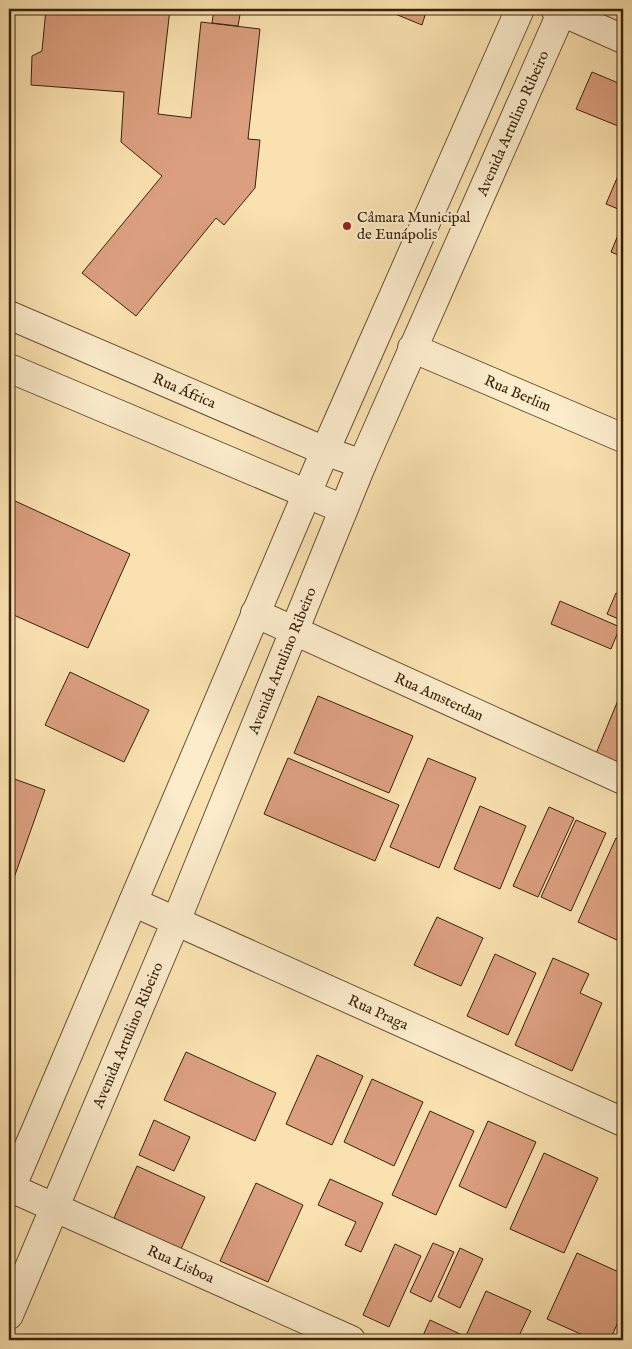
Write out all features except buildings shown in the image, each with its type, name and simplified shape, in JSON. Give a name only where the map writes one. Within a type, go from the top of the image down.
[{"type":"street","points":[[10,1191],[306,493],[520,9]]},
{"type":"street","points":[[560,10],[623,39]]},
{"type":"street","name":"Avenida Artulino Ribeiro","points":[[9,1315],[176,921],[362,464],[560,10]]},
{"type":"street","name":"Rua África","points":[[9,315],[362,464]]},
{"type":"street","name":"Rua Berlim","points":[[412,348],[623,438]]},
{"type":"street","points":[[9,368],[343,509]]},
{"type":"street","name":"Rua Amsterdan","points":[[256,613],[623,780]]},
{"type":"street","name":"Rua Praga","points":[[133,902],[623,1122]]},
{"type":"street","name":"Rua Lisboa","points":[[10,1191],[54,1208],[351,1340]]},
{"type":"place","name":"Câmara Municipal de Eunápolis","points":[[347,226]]}]
